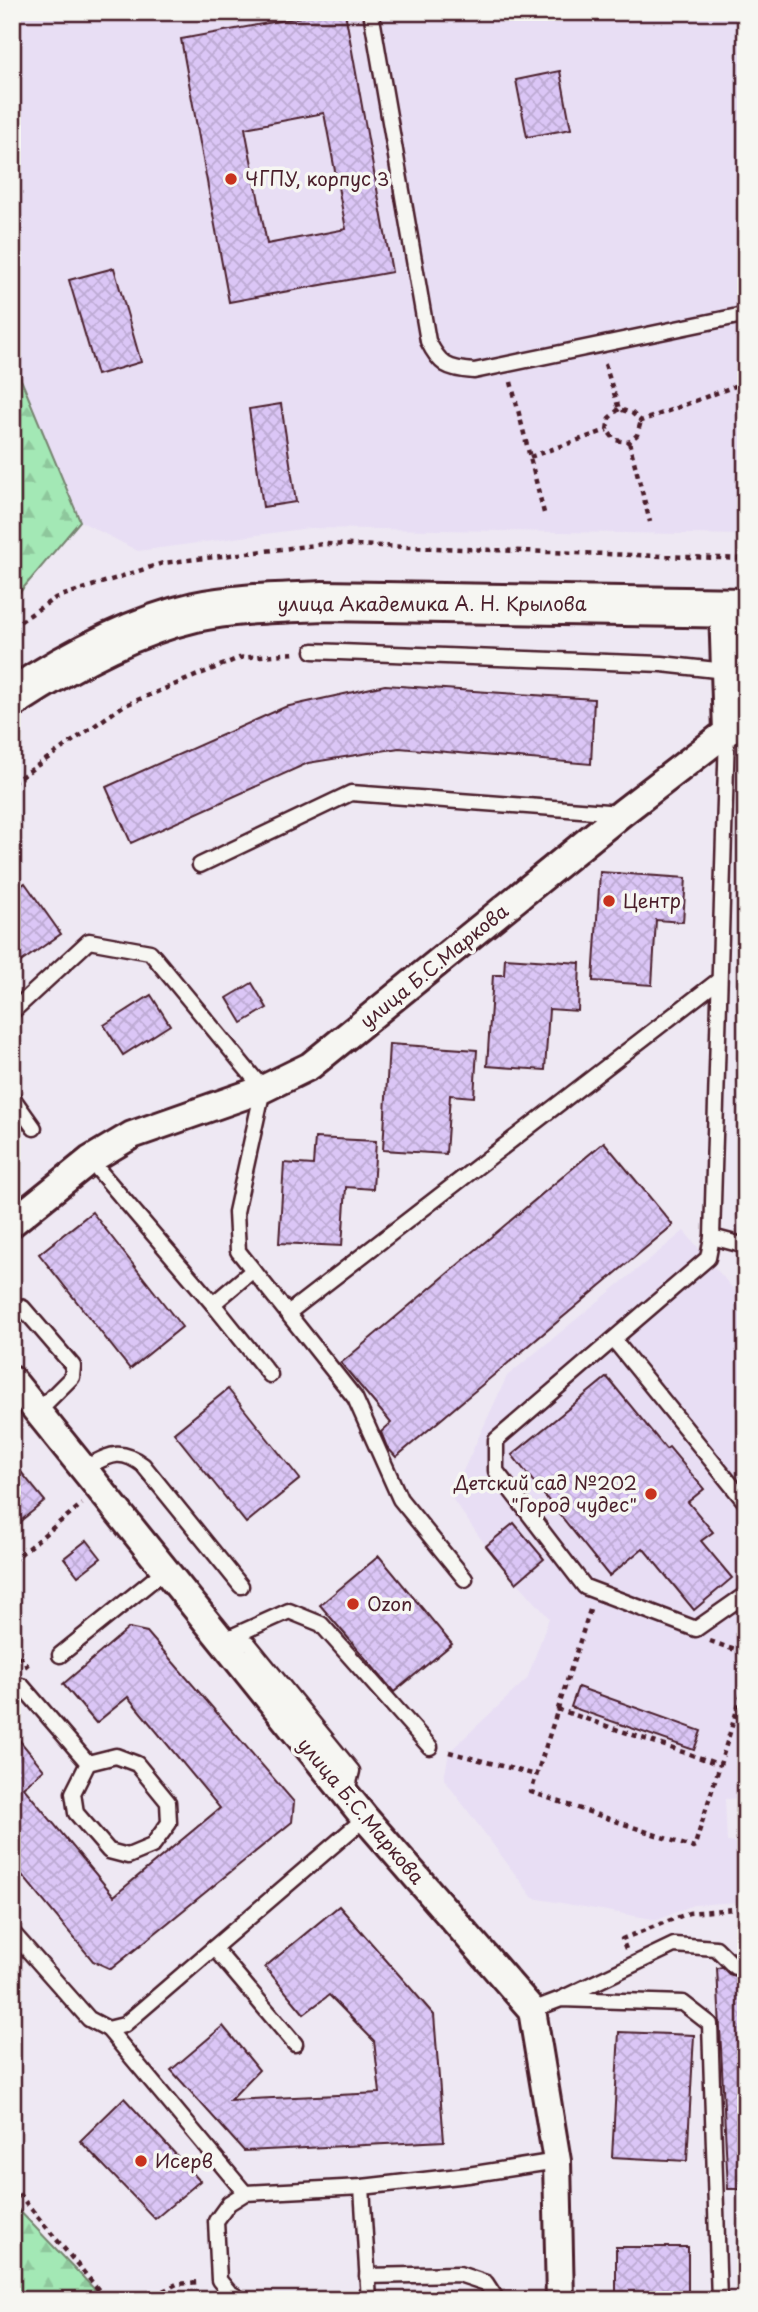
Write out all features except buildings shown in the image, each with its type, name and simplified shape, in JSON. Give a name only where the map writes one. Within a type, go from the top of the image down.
[{"type":"main road","name":"улица Академика А. Н. Крылова","points":[[12,698],[61,666],[133,632],[195,612],[260,603],[323,601],[735,607]]},
{"type":"street","points":[[727,732],[725,671],[735,607]]},
{"type":"street","name":"улица Б.С.Маркова","points":[[12,1223],[90,1160],[132,1135],[263,1089],[310,1066],[622,813],[727,732]]},
{"type":"street","name":"улица Б.С.Маркова","points":[[12,1380],[346,1795],[532,2010]]},
{"type":"street","points":[[532,2010],[557,2161],[560,2300]]},
{"type":"lane","points":[[371,12],[428,341],[437,360],[454,370],[474,371],[746,316]]},
{"type":"lane","points":[[313,651],[662,664],[725,671]]},
{"type":"lane","points":[[727,732],[712,1237],[708,1258],[496,1440],[496,1471],[585,1587],[696,1629],[746,1594]]},
{"type":"lane","points":[[200,865],[351,793],[622,813]]},
{"type":"lane","points":[[12,1012],[89,941],[150,952],[263,1089],[236,1212],[238,1251],[355,1398],[400,1499],[465,1579]]},
{"type":"lane","points":[[288,1313],[719,980]]},
{"type":"lane","points":[[12,1097],[34,1128]]},
{"type":"lane","points":[[90,1160],[271,1375]]},
{"type":"lane","points":[[712,1237],[746,1246]]},
{"type":"lane","points":[[212,1304],[252,1271]]},
{"type":"lane","points":[[12,1304],[23,1308],[73,1366],[72,1377],[37,1412]]},
{"type":"lane","points":[[614,1340],[746,1503]]},
{"type":"lane","points":[[82,1469],[111,1455],[129,1455],[143,1465],[241,1586]]},
{"type":"lane","points":[[60,1655],[164,1570]]},
{"type":"lane","points":[[222,1641],[289,1611],[321,1624],[430,1747]]},
{"type":"lane","points":[[17,1690],[88,1763]]},
{"type":"lane","points":[[116,1756],[137,1765],[168,1802],[169,1823],[152,1846],[128,1856],[109,1851],[76,1813],[73,1793],[88,1763],[116,1756]]},
{"type":"lane","points":[[108,2029],[124,2025],[365,1818]]},
{"type":"lane","points":[[12,1932],[89,2019],[108,2029],[245,2193]]},
{"type":"lane","points":[[532,2010],[674,1945],[716,1948],[734,1966]]},
{"type":"lane","points":[[214,1948],[295,2044]]},
{"type":"lane","points":[[561,1999],[683,2003],[710,2024],[719,2300]]},
{"type":"lane","points":[[242,2300],[229,2292],[219,2280],[216,2221],[229,2203],[245,2193],[362,2187],[468,2175],[557,2161]]},
{"type":"lane","points":[[362,2187],[369,2300]]},
{"type":"lane","points":[[367,2276],[460,2274],[486,2283],[497,2300]]},
{"type":"path","points":[[146,12],[157,12]]},
{"type":"path","points":[[600,345],[619,409]]},
{"type":"path","points":[[507,364],[545,517]]},
{"type":"path","points":[[640,421],[746,382]]},
{"type":"path","points":[[619,409],[632,412],[640,421]]},
{"type":"path","points":[[619,409],[609,418],[607,430],[615,440],[629,442],[637,435],[640,421]]},
{"type":"path","points":[[530,457],[607,430]]},
{"type":"path","points":[[629,442],[650,522]]},
{"type":"path","points":[[12,627],[55,598],[163,563],[324,544],[746,559]]},
{"type":"path","points":[[12,783],[123,706],[239,658],[313,651]]},
{"type":"path","points":[[12,1561],[100,1490]]},
{"type":"path","points":[[594,1600],[531,1792],[694,1848],[746,1681]]},
{"type":"path","points":[[708,1640],[746,1654]]},
{"type":"path","points":[[12,1648],[35,1675],[17,1690]]},
{"type":"path","points":[[557,1709],[721,1765]]},
{"type":"path","points":[[430,1747],[536,1775]]},
{"type":"path","points":[[622,1940],[689,1913],[746,1908]]},
{"type":"path","points":[[12,2186],[107,2300]]},
{"type":"path","points":[[145,2300],[177,2284],[219,2280]]},
{"type":"shaded area","points":[[12,12],[746,12],[746,535],[309,528],[138,551],[80,521],[12,358]]},
{"type":"shaded area","points":[[684,1231],[746,1304],[746,1798],[725,1799],[727,1842],[740,1843],[739,1902],[693,1905],[658,1920],[533,1898],[444,1779],[449,1752],[527,1679],[549,1618],[486,1546],[451,1497],[507,1376]]},
{"type":"green space","points":[[12,358],[80,521],[20,592],[12,592]]},
{"type":"green space","points":[[12,2203],[101,2296],[102,2300],[12,2300]]},
{"type":"place","name":"ЧГПУ, корпус 3","points":[[231,179]]},
{"type":"place","name":"Центр","points":[[609,901]]},
{"type":"place","name":"Детский сад №202 \"Город чудес\"","points":[[651,1494]]},
{"type":"place","name":"Ozon","points":[[353,1604]]},
{"type":"place","name":"Исерв","points":[[141,2161]]}]
